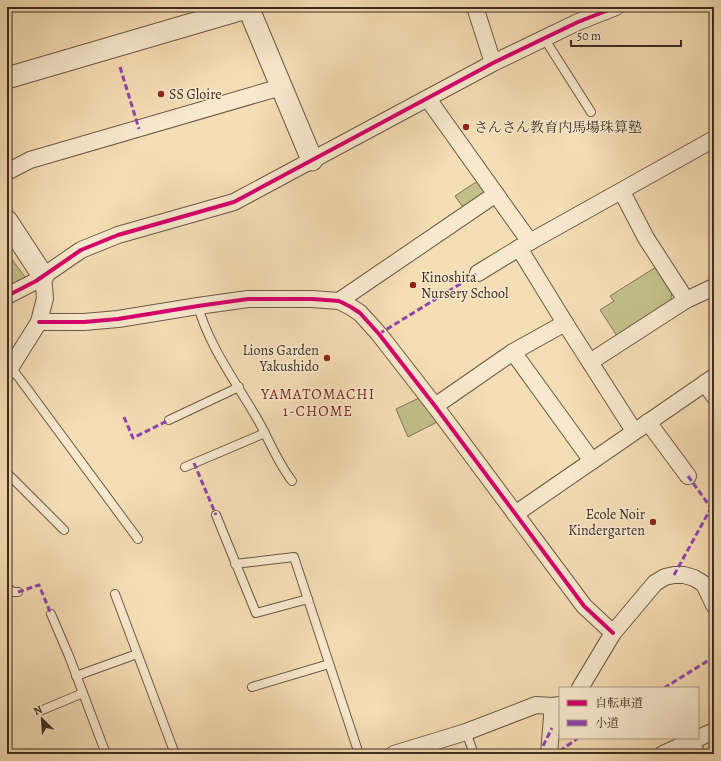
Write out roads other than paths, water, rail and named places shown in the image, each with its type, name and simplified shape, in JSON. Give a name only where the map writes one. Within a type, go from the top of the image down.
[{"type":"street","points":[[9,73],[249,7],[281,88],[312,160]]},
{"type":"street","points":[[475,7],[493,63]]},
{"type":"street","points":[[7,296],[43,276],[81,250],[118,235],[234,202],[493,63],[578,22],[616,7]]},
{"type":"street","points":[[7,172],[30,160],[281,88]]},
{"type":"street","points":[[428,99],[496,194],[525,245],[565,323],[634,431]]},
{"type":"street","points":[[478,273],[714,139]]},
{"type":"street","points":[[622,192],[646,238],[686,300]]},
{"type":"street","points":[[339,301],[496,194]]},
{"type":"street","points":[[7,221],[43,276],[45,298],[39,322],[9,370]]},
{"type":"street","points":[[590,362],[686,300],[714,287]]},
{"type":"street","points":[[39,322],[84,322],[118,319],[248,299],[312,299],[339,301],[351,307],[360,313],[379,334],[435,406],[584,606],[613,633]]},
{"type":"street","points":[[435,406],[513,352],[565,323]]},
{"type":"street","points":[[513,352],[592,461]]},
{"type":"street","points":[[515,514],[709,380],[714,396]]},
{"type":"street","points":[[648,422],[688,476]]},
{"type":"street","points":[[581,687],[613,633],[655,583],[665,577],[674,575],[684,575],[709,582],[714,605]]},
{"type":"street","points":[[394,754],[466,732],[536,705],[556,706],[549,754]]},
{"type":"street","points":[[663,754],[698,747],[714,732]]},
{"type":"lane","points":[[544,38],[592,112]]},
{"type":"lane","points":[[198,306],[213,346],[239,387],[265,433],[283,470],[292,481]]},
{"type":"lane","points":[[9,370],[138,539]]},
{"type":"lane","points":[[168,420],[239,387]]},
{"type":"lane","points":[[185,467],[265,433]]},
{"type":"lane","points":[[7,473],[64,530]]},
{"type":"lane","points":[[216,515],[256,613],[308,599]]},
{"type":"lane","points":[[235,564],[294,557],[359,754]]},
{"type":"lane","points":[[7,587],[13,592],[18,592]]},
{"type":"lane","points":[[115,594],[175,754]]},
{"type":"lane","points":[[51,614],[106,754]]},
{"type":"lane","points":[[76,676],[137,654]]},
{"type":"lane","points":[[252,687],[329,664]]},
{"type":"lane","points":[[40,711],[83,693]]},
{"type":"lane","points":[[466,732],[474,754]]},
{"type":"place","name":"SS Gloire","points":[[161,94]]},
{"type":"place","name":"さんさん教育内馬場珠算塾","points":[[466,127]]},
{"type":"place","name":"Kinoshita Nursery School","points":[[413,285]]},
{"type":"place","name":"Lions Garden Yakushido","points":[[327,358]]},
{"type":"place","name":"Ecole Noir Kindergarten","points":[[653,522]]},
{"type":"district","name":"YAMATOMACHI 1-CHOME","points":[[318,402]]}]
